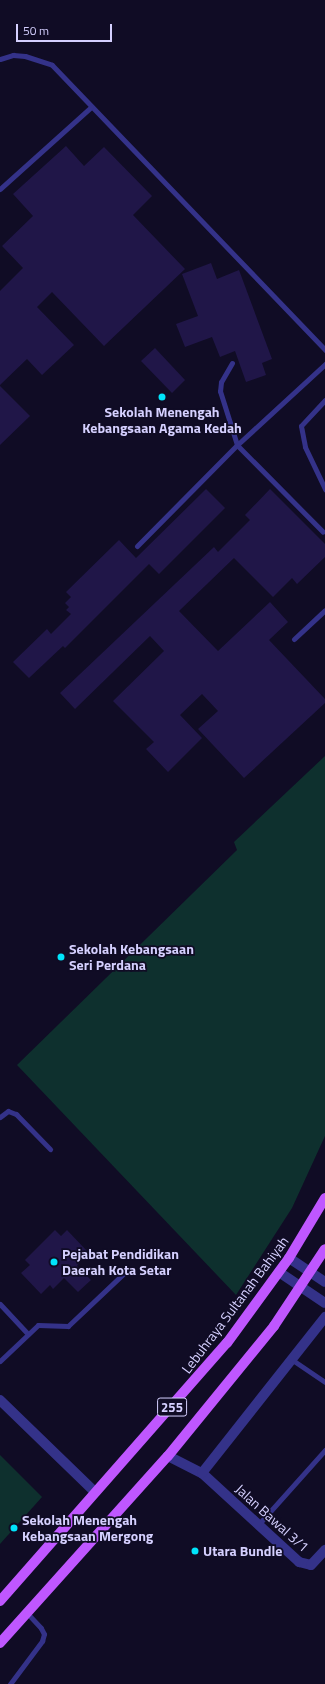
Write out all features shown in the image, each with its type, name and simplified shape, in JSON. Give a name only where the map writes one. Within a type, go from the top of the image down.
[{"type":"main road","name":"Lebuhraya Sultanah Bahiyah","points":[[0,1601],[95,1492],[196,1381],[289,1258],[325,1198]]},
{"type":"main road","name":"255","points":[[0,1643],[168,1456],[274,1326],[311,1273],[325,1249]]},
{"type":"street","points":[[289,1258],[325,1282]]},
{"type":"street","points":[[279,1272],[325,1303]]},
{"type":"street","points":[[202,1473],[291,1359],[324,1321]]},
{"type":"street","points":[[0,1400],[95,1492]]},
{"type":"street","name":"Jalan Bawal 3/1","points":[[168,1456],[202,1473],[298,1562],[304,1565],[311,1565],[317,1561],[325,1550]]},
{"type":"lane","points":[[0,60],[13,55],[26,56],[52,64],[91,107],[325,350]]},
{"type":"lane","points":[[0,189],[91,107]]},
{"type":"lane","points":[[232,363],[221,382],[220,391],[237,446],[323,532]]},
{"type":"lane","points":[[137,546],[237,446],[325,364]]},
{"type":"lane","points":[[325,400],[301,426],[305,447],[325,489]]},
{"type":"lane","points":[[294,638],[325,610]]},
{"type":"lane","points":[[0,1117],[8,1111],[16,1114],[50,1149]]},
{"type":"lane","points":[[0,1361],[28,1334],[42,1324],[68,1326],[124,1274]]},
{"type":"lane","points":[[0,1304],[28,1334]]},
{"type":"lane","points":[[291,1359],[325,1382]]},
{"type":"lane","points":[[258,1525],[325,1450]]},
{"type":"lane","points":[[10,1684],[42,1641],[44,1634],[41,1628],[27,1613]]},
{"type":"green space","points":[[325,756],[325,1136],[292,1208],[236,1295],[17,1065],[237,850],[234,842]]},
{"type":"green space","points":[[0,1455],[42,1497],[0,1544]]},
{"type":"building","points":[[66,146],[84,166],[104,147],[152,196],[133,215],[185,269],[104,346],[52,292],[37,307],[74,345],[42,375],[27,359],[0,385],[0,291],[23,268],[2,246],[33,216],[13,194]]},
{"type":"building","points":[[211,263],[217,279],[239,270],[272,359],[262,363],[266,375],[246,382],[235,351],[220,357],[212,337],[185,347],[176,324],[198,316],[182,274]]},
{"type":"building","points":[[155,348],[185,380],[172,393],[141,361]]},
{"type":"building","points":[[0,386],[30,416],[0,445]]},
{"type":"building","points":[[206,489],[225,508],[159,574],[149,564],[65,648],[63,646],[29,678],[13,662],[47,629],[51,634],[71,614],[66,610],[69,607],[65,603],[71,597],[66,592],[119,540],[136,558]]},
{"type":"building","points":[[270,489],[325,544],[325,557],[297,584],[292,578],[273,597],[234,558],[179,611],[218,651],[270,602],[288,622],[269,640],[325,699],[325,703],[244,778],[198,729],[218,711],[202,694],[180,715],[202,738],[168,772],[146,749],[154,742],[113,701],[164,651],[150,636],[75,709],[60,693],[214,547],[218,552],[250,520],[245,515]]},
{"type":"building","name":"Pejabat Pendidikan Daerah Kota Setar","points":[[55,1230],[61,1236],[67,1230],[87,1251],[77,1266],[91,1280],[78,1292],[64,1278],[53,1289],[50,1285],[41,1294],[21,1273],[30,1265],[25,1260]]},
{"type":"place","name":"Sekolah Menengah Kebangsaan Agama Kedah","points":[[162,397]]},
{"type":"place","name":"Sekolah Kebangsaan Seri Perdana","points":[[61,957]]},
{"type":"place","name":"Pejabat Pendidikan Daerah Kota Setar","points":[[54,1262]]},
{"type":"place","name":"Sekolah Menengah Kebangsaan Mergong","points":[[14,1528]]},
{"type":"place","name":"Utara Bundle","points":[[195,1551]]}]
